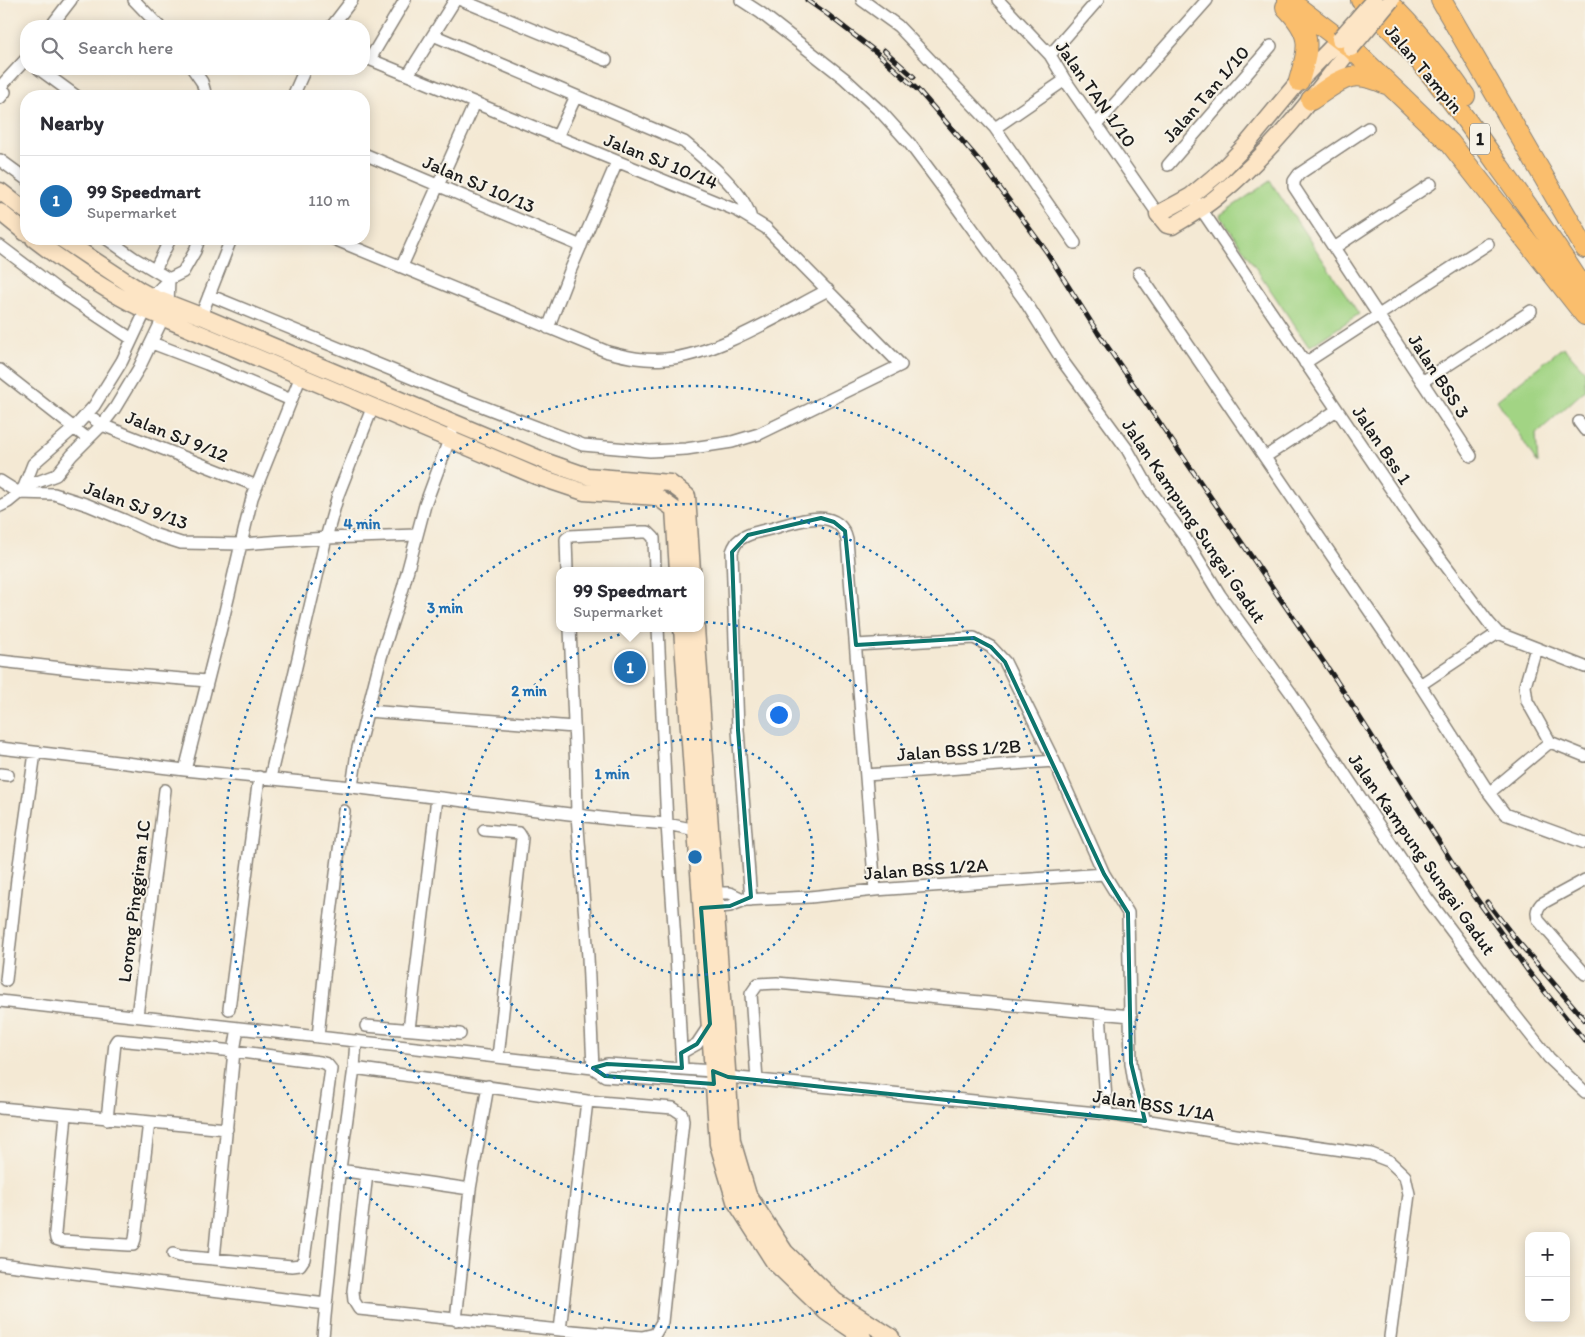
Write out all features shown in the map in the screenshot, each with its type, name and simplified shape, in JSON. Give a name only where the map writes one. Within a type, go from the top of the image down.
[{"type":"highway","points":[[1279,0],[1298,20],[1306,36],[1307,53],[1299,82]]},
{"type":"highway","points":[[1288,0],[1346,43],[1395,88],[1450,144],[1585,315]]},
{"type":"highway","name":"Jalan Tampin","points":[[1361,0],[1413,52],[1457,106],[1585,291]]},
{"type":"highway","name":"Jalan Tampin","points":[[1385,0],[1403,17],[1438,58],[1585,269]]},
{"type":"highway","points":[[1433,0],[1459,34]]},
{"type":"highway","points":[[1441,0],[1459,34],[1585,248]]},
{"type":"highway","points":[[1311,100],[1342,79],[1356,76],[1371,77],[1395,88]]},
{"type":"street","points":[[56,20],[71,0]]},
{"type":"street","points":[[134,0],[153,20]]},
{"type":"street","points":[[337,20],[352,0]]},
{"type":"street","points":[[370,53],[405,0]]},
{"type":"street","points":[[408,75],[455,0]]},
{"type":"street","points":[[461,0],[606,60]]},
{"type":"street","name":"Jalan Kampung Sungai Gadut","points":[[741,0],[761,12],[844,78],[882,113],[910,144],[1025,301],[1064,363],[1127,449],[1150,490],[1184,536],[1220,595],[1302,709],[1427,898],[1549,1058],[1585,1092]]},
{"type":"street","points":[[862,0],[898,26],[995,128],[1074,244]]},
{"type":"street","name":"Jalan TAN 1/10","points":[[998,0],[1050,55],[1065,80],[1158,214]]},
{"type":"street","points":[[1050,55],[1098,0]]},
{"type":"street","points":[[1097,124],[1207,0]]},
{"type":"street","points":[[1196,202],[1219,195],[1245,172],[1311,100],[1374,0]]},
{"type":"street","points":[[1158,214],[1167,225],[1172,226],[1196,202],[1299,82],[1346,43],[1391,0]]},
{"type":"street","points":[[433,35],[684,142],[702,156],[739,195],[749,209],[752,219]]},
{"type":"street","name":"Jalan Tan 1/10","points":[[1168,164],[1271,46]]},
{"type":"street","name":"Jalan SJ 10/14","points":[[209,295],[448,393],[583,445],[650,451],[686,449],[732,442],[759,434],[901,365],[766,228],[752,219],[738,211],[557,138],[370,59]]},
{"type":"street","points":[[2,92],[20,67]]},
{"type":"street","points":[[47,75],[68,90]]},
{"type":"street","points":[[198,75],[204,90]]},
{"type":"street","points":[[296,90],[302,75]]},
{"type":"street","points":[[995,128],[1065,80]]},
{"type":"street","points":[[557,138],[576,96]]},
{"type":"street","points":[[402,266],[475,103]]},
{"type":"street","name":"Jalan BSS 3","points":[[1368,128],[1299,174],[1294,181],[1294,187],[1471,456]]},
{"type":"street","name":"Jalan SJ 10/13","points":[[370,157],[581,246]]},
{"type":"street","points":[[0,160],[20,175]]},
{"type":"street","points":[[548,328],[618,162]]},
{"type":"street","points":[[1334,248],[1431,184]]},
{"type":"street","points":[[0,191],[20,206]]},
{"type":"street","name":"Jalan Bss 1","points":[[1196,202],[1432,548],[1498,633]]},
{"type":"street","points":[[0,212],[20,228]]},
{"type":"street","points":[[1305,363],[1488,244]]},
{"type":"street","points":[[42,245],[57,257],[127,301],[148,303]]},
{"type":"street","points":[[70,245],[148,303],[302,376],[373,406],[587,476],[670,483],[687,496],[692,567]]},
{"type":"street","points":[[116,245],[169,279]]},
{"type":"street","points":[[155,270],[167,245]]},
{"type":"street","points":[[21,490],[33,464],[74,428],[94,406],[122,361],[148,303],[169,279],[183,272],[197,245]]},
{"type":"street","points":[[201,316],[229,245]]},
{"type":"street","points":[[349,245],[608,352],[640,359],[666,359],[694,354],[734,339],[828,290]]},
{"type":"street","points":[[0,246],[57,289],[132,339]]},
{"type":"street","points":[[1138,273],[1420,685],[1489,793],[1505,814],[1585,843]]},
{"type":"street","points":[[0,506],[8,502],[21,490],[56,475],[102,425],[126,390],[152,343],[166,310],[169,279]]},
{"type":"street","points":[[166,310],[201,316],[452,431],[536,476],[584,492],[657,497],[674,509],[678,567]]},
{"type":"street","points":[[1422,382],[1531,311]]},
{"type":"street","points":[[152,343],[291,400]]},
{"type":"street","points":[[0,370],[88,439]]},
{"type":"street","points":[[185,770],[245,526],[257,486],[302,376]]},
{"type":"street","points":[[229,1009],[264,778],[338,495],[373,406]]},
{"type":"street","points":[[1265,457],[1337,410]]},
{"type":"street","name":"Jalan SJ 9/12","points":[[87,414],[102,425],[257,486]]},
{"type":"street","points":[[352,787],[357,752],[381,657],[403,588],[425,505],[452,431]]},
{"type":"street","points":[[0,481],[21,490]]},
{"type":"street","name":"Jalan SJ 9/13","points":[[21,490],[54,494],[106,512],[156,535],[181,543],[242,544],[326,538],[417,535]]},
{"type":"street","points":[[709,900],[730,893],[748,900],[738,730],[732,552],[737,542],[748,535],[804,520],[821,518],[834,522],[845,531],[847,540],[875,890]]},
{"type":"street","points":[[567,567],[566,539],[570,536],[648,532],[654,538],[655,567]]},
{"type":"street","points":[[570,632],[576,815],[588,957],[593,1068]]},
{"type":"street","points":[[658,632],[667,824],[682,1068]]},
{"type":"street","points":[[682,632],[696,830],[709,900],[710,1024],[718,1077],[732,1141],[748,1194],[785,1252],[835,1301],[891,1337]]},
{"type":"street","points":[[696,632],[718,1077],[718,1144],[734,1201],[774,1262],[826,1312],[863,1337]]},
{"type":"street","points":[[1420,685],[1498,633],[1585,667]]},
{"type":"street","points":[[856,644],[974,638],[991,647],[1005,662],[1054,761],[1104,874],[1128,913],[1131,1063],[1134,1082],[1145,1121]]},
{"type":"street","points":[[1536,648],[1525,686],[1527,700],[1550,742],[1585,756]]},
{"type":"street","points":[[0,661],[97,672],[207,681]]},
{"type":"street","points":[[368,711],[574,727]]},
{"type":"street","points":[[1489,793],[1550,742]]},
{"type":"street","points":[[0,748],[667,824],[696,830]]},
{"type":"street","points":[[6,980],[17,880],[35,753]]},
{"type":"street","name":"Jalan BSS 1/2B","points":[[866,774],[1054,761]]},
{"type":"street","name":"Lorong Pinggiran 1C","points":[[138,1016],[165,790]]},
{"type":"street","points":[[409,1029],[437,798]]},
{"type":"street","points":[[318,1037],[344,811]]},
{"type":"street","points":[[484,830],[519,833],[522,838],[498,1057]]},
{"type":"street","name":"Jalan BSS 1/2A","points":[[748,900],[810,897],[875,890],[1104,874]]},
{"type":"street","points":[[1584,972],[1539,921],[1536,912],[1541,904],[1585,880]]},
{"type":"street","points":[[757,1080],[751,994],[758,984],[778,983],[1131,1016]]},
{"type":"street","points":[[0,1001],[593,1068],[607,1064],[682,1068],[718,1077]]},
{"type":"street","points":[[1100,1013],[1107,1114]]},
{"type":"street","points":[[681,1053],[697,1044],[710,1024]]},
{"type":"street","points":[[366,1026],[460,1034]]},
{"type":"street","points":[[214,1259],[234,1051],[238,1028]]},
{"type":"street","points":[[107,1119],[115,1043],[118,1040],[234,1051],[320,1062],[327,1064],[331,1068],[304,1259],[300,1265],[292,1266],[173,1254]]},
{"type":"street","points":[[323,1337],[340,1170],[356,1041]]},
{"type":"street","points":[[354,1068],[588,1101],[673,1108],[682,1114],[683,1122],[662,1322],[655,1334],[642,1337],[456,1320],[359,1308],[354,1301],[354,1291],[367,1174]]},
{"type":"street","points":[[593,1068],[605,1076],[718,1077]]},
{"type":"street","name":"Jalan BSS 1/1A","points":[[718,1077],[1107,1114],[1371,1154],[1389,1161],[1405,1176],[1409,1194],[1390,1337]]},
{"type":"street","points":[[456,1320],[470,1188],[488,1086]]},
{"type":"street","points":[[560,1330],[588,1101]]},
{"type":"street","points":[[0,1108],[226,1129]]},
{"type":"street","points":[[66,1115],[55,1233],[56,1239],[62,1241],[128,1246],[133,1244],[149,1122]]},
{"type":"street","points":[[340,1170],[470,1188]]},
{"type":"street","points":[[0,1264],[326,1304]]},
{"type":"highlighted area","points":[[821,518],[834,522],[845,531],[856,645],[974,638],[991,647],[1005,662],[1104,874],[1128,913],[1131,1063],[1145,1121],[728,1077],[713,1071],[714,1084],[605,1076],[593,1068],[607,1064],[682,1068],[681,1053],[697,1044],[710,1024],[701,908],[730,906],[751,897],[738,730],[732,552],[748,535]]},
{"type":"green space","points":[[1270,181],[1359,314],[1309,347],[1220,215]]},
{"type":"green space","points":[[1563,347],[1585,371],[1585,390],[1536,434],[1538,464],[1497,400]]},
{"type":"railway","points":[[807,0],[876,52],[920,92],[983,165],[1046,251],[1098,333],[1336,680],[1466,884],[1528,971],[1585,1041]]},
{"type":"railway","points":[[884,50],[914,77]]},
{"type":"railway","points":[[1487,902],[1514,937],[1585,1020]]},
{"type":"place","name":"99 Speedmart","points":[[630,667]]}]
